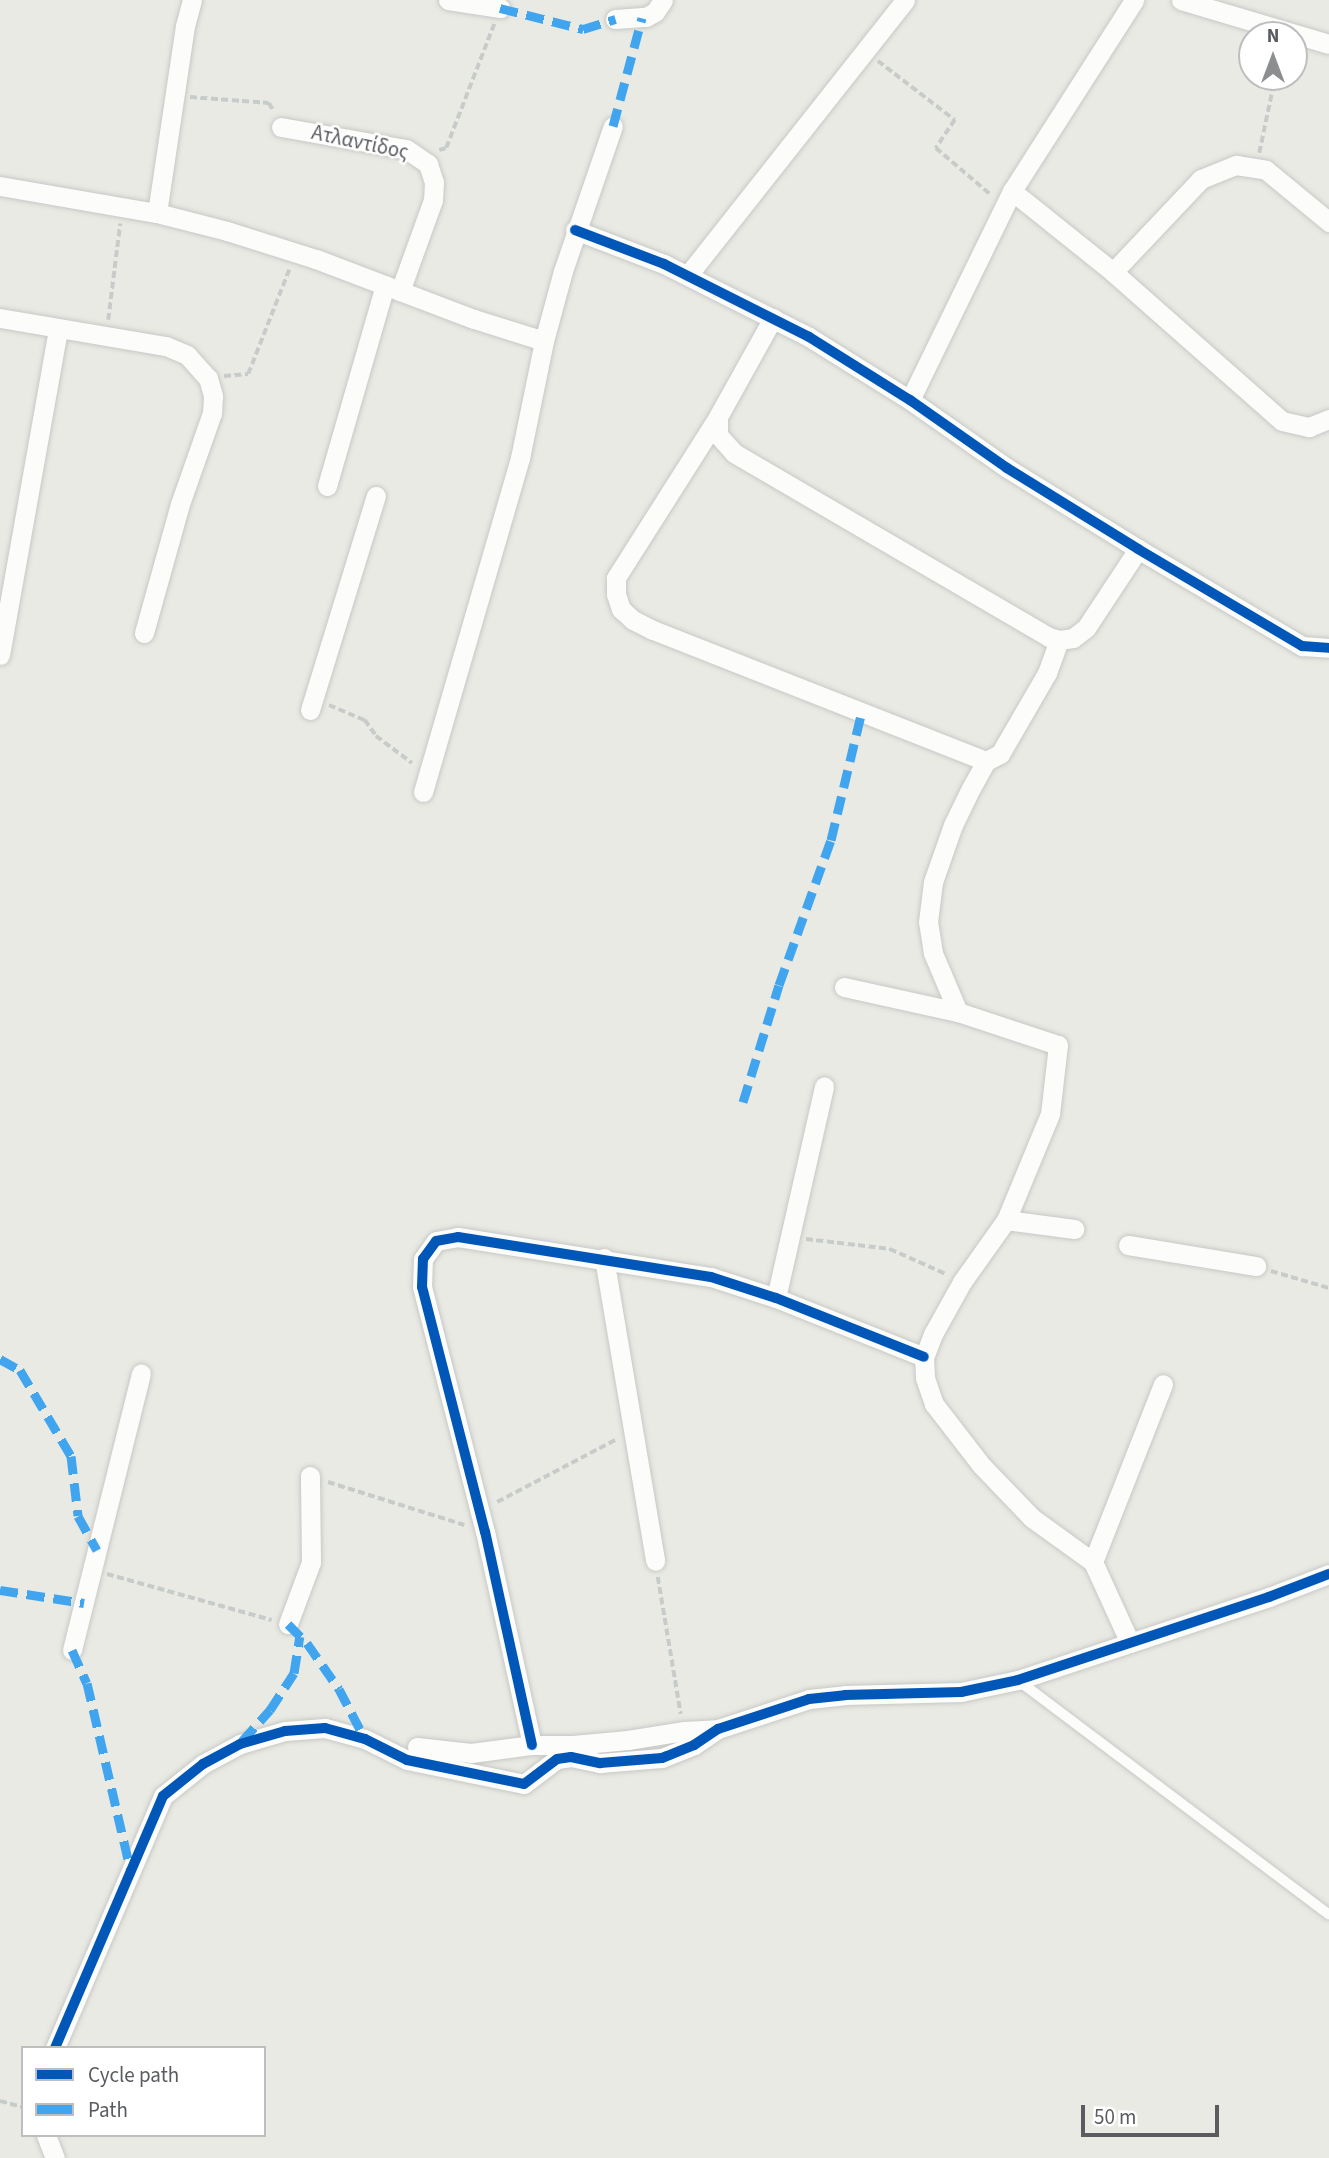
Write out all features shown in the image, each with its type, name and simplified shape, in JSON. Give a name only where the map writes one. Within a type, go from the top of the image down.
[{"type":"street","points":[[157,213],[174,95],[192,0]]},
{"type":"street","points":[[448,0],[500,8]]},
{"type":"street","points":[[615,19],[646,17],[655,12],[663,0]]},
{"type":"street","points":[[688,275],[905,0]]},
{"type":"street","points":[[910,400],[1008,199],[1134,0]]},
{"type":"street","points":[[1181,0],[1329,44]]},
{"type":"street","points":[[426,783],[520,458],[544,341],[575,230],[613,126]]},
{"type":"street","name":"Ατλαντίδος","points":[[281,127],[396,146],[421,157],[432,174],[435,191],[393,288],[327,486]]},
{"type":"street","points":[[1113,272],[1201,179],[1236,165],[1266,170],[1329,222]]},
{"type":"street","points":[[0,186],[157,213],[296,253],[544,341]]},
{"type":"street","points":[[1008,199],[1113,272],[1282,421],[1309,427],[1329,419]]},
{"type":"street","points":[[575,230],[688,275],[773,318],[910,400],[998,463],[1302,646],[1329,648]]},
{"type":"street","points":[[0,318],[178,350],[196,362],[208,378],[214,397],[212,413],[180,504],[145,633]]},
{"type":"street","points":[[773,318],[718,417],[617,578],[616,594],[621,609],[633,620],[653,631],[986,761]]},
{"type":"street","points":[[0,655],[58,328]]},
{"type":"street","points":[[718,417],[718,435],[734,453],[1049,637],[1059,640],[1073,638],[1086,628],[1139,549]]},
{"type":"street","points":[[311,704],[376,496]]},
{"type":"street","points":[[958,1012],[933,953],[929,902],[953,825],[986,761],[1000,754],[1047,673],[1059,640]]},
{"type":"street","points":[[844,987],[958,1012],[1058,1045],[1050,1114],[1006,1220],[962,1282],[924,1357],[925,1378],[934,1404],[982,1466],[1032,1518],[1093,1562],[1130,1643]]},
{"type":"street","points":[[776,1298],[824,1086]]},
{"type":"street","points":[[1006,1220],[1074,1229]]},
{"type":"street","points":[[532,1745],[480,1511],[422,1287],[423,1259],[436,1241],[458,1237],[711,1277],[776,1298],[924,1357]]},
{"type":"street","points":[[1128,1245],[1256,1266]]},
{"type":"street","points":[[604,1258],[655,1561]]},
{"type":"street","points":[[72,1650],[141,1373]]},
{"type":"street","points":[[1093,1562],[1163,1384]]},
{"type":"street","points":[[288,1624],[311,1562],[310,1476]]},
{"type":"street","points":[[56,2046],[163,1796],[203,1764],[240,1744],[285,1731],[325,1728],[365,1739],[407,1760],[524,1784],[572,1751],[684,1731],[718,1729],[809,1699],[845,1695],[961,1692],[1018,1680],[1329,1574]]},
{"type":"street","points":[[417,1747],[471,1753],[532,1745],[572,1751],[600,1763],[662,1758],[694,1745],[718,1729]]},
{"type":"street","points":[[47,2137],[55,2158]]},
{"type":"lane","points":[[1018,1680],[1329,1915]]},
{"type":"path","points":[[421,157],[446,148],[500,8]]},
{"type":"path","points":[[865,52],[956,120],[936,148],[1008,199]]},
{"type":"path","points":[[1255,168],[1272,91]]},
{"type":"path","points":[[174,95],[269,103],[281,127]]},
{"type":"path","points":[[106,336],[122,207]]},
{"type":"path","points":[[208,378],[248,374],[296,253]]},
{"type":"path","points":[[311,704],[365,720],[376,736],[426,783]]},
{"type":"path","points":[[790,1237],[890,1249],[962,1282]]},
{"type":"path","points":[[1256,1266],[1329,1288]]},
{"type":"path","points":[[480,1511],[633,1430]]},
{"type":"path","points":[[310,1476],[485,1532]]},
{"type":"path","points":[[655,1561],[684,1731]]},
{"type":"path","points":[[92,1570],[288,1624]]},
{"type":"path","points":[[0,2101],[21,2106]]},
{"type":"marked path","points":[[500,8],[583,29],[615,19]]},
{"type":"marked path","points":[[613,126],[642,18]]},
{"type":"marked path","points":[[743,1102],[779,985],[831,840],[862,711]]},
{"type":"marked path","points":[[0,1359],[20,1370],[71,1456],[78,1516],[97,1550]]},
{"type":"marked path","points":[[0,1590],[84,1603]]},
{"type":"marked path","points":[[288,1624],[307,1643],[339,1689],[365,1739]]},
{"type":"marked path","points":[[242,1741],[270,1710],[294,1673],[300,1636]]},
{"type":"marked path","points":[[72,1650],[87,1683],[130,1868]]},
{"type":"cycle path","points":[[575,230],[664,264],[809,337],[910,400],[1007,468],[1138,549],[1302,646],[1329,648]]},
{"type":"cycle path","points":[[532,1745],[485,1532],[422,1287],[423,1259],[436,1241],[458,1237],[711,1277],[776,1298],[924,1357]]},
{"type":"cycle path","points":[[56,2046],[163,1796],[203,1764],[240,1744],[285,1731],[325,1728],[365,1739],[407,1760],[524,1784],[557,1759],[571,1757],[600,1763],[662,1758],[694,1745],[718,1729],[809,1699],[845,1695],[961,1692],[1018,1680],[1269,1597],[1329,1574]]}]
